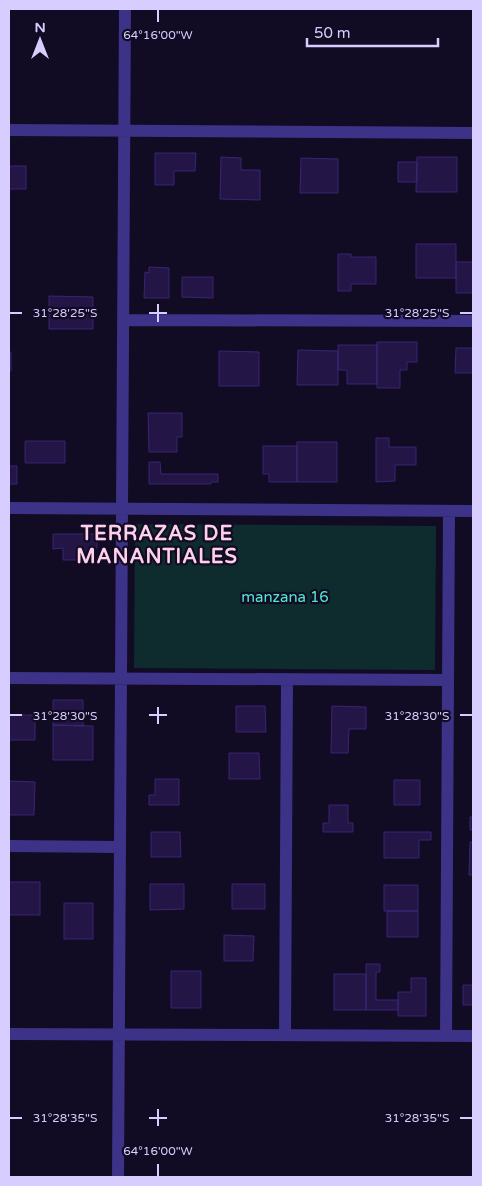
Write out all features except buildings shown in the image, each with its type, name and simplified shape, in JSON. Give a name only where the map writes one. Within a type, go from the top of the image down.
[{"type":"street","points":[[118,1177],[125,9]]},
{"type":"street","points":[[9,130],[473,133]]},
{"type":"street","points":[[123,320],[473,321]]},
{"type":"street","points":[[9,508],[473,511]]},
{"type":"street","points":[[446,1036],[448,511]]},
{"type":"street","points":[[9,678],[448,680]]},
{"type":"street","points":[[285,1035],[287,679]]},
{"type":"street","points":[[9,846],[120,846]]},
{"type":"street","points":[[9,1034],[473,1036]]},
{"type":"green space","name":"manzana 16","points":[[135,524],[436,526],[435,670],[134,668]]},
{"type":"district","name":"TERRAZAS DE MANANTIALES","points":[[157,544]]}]
